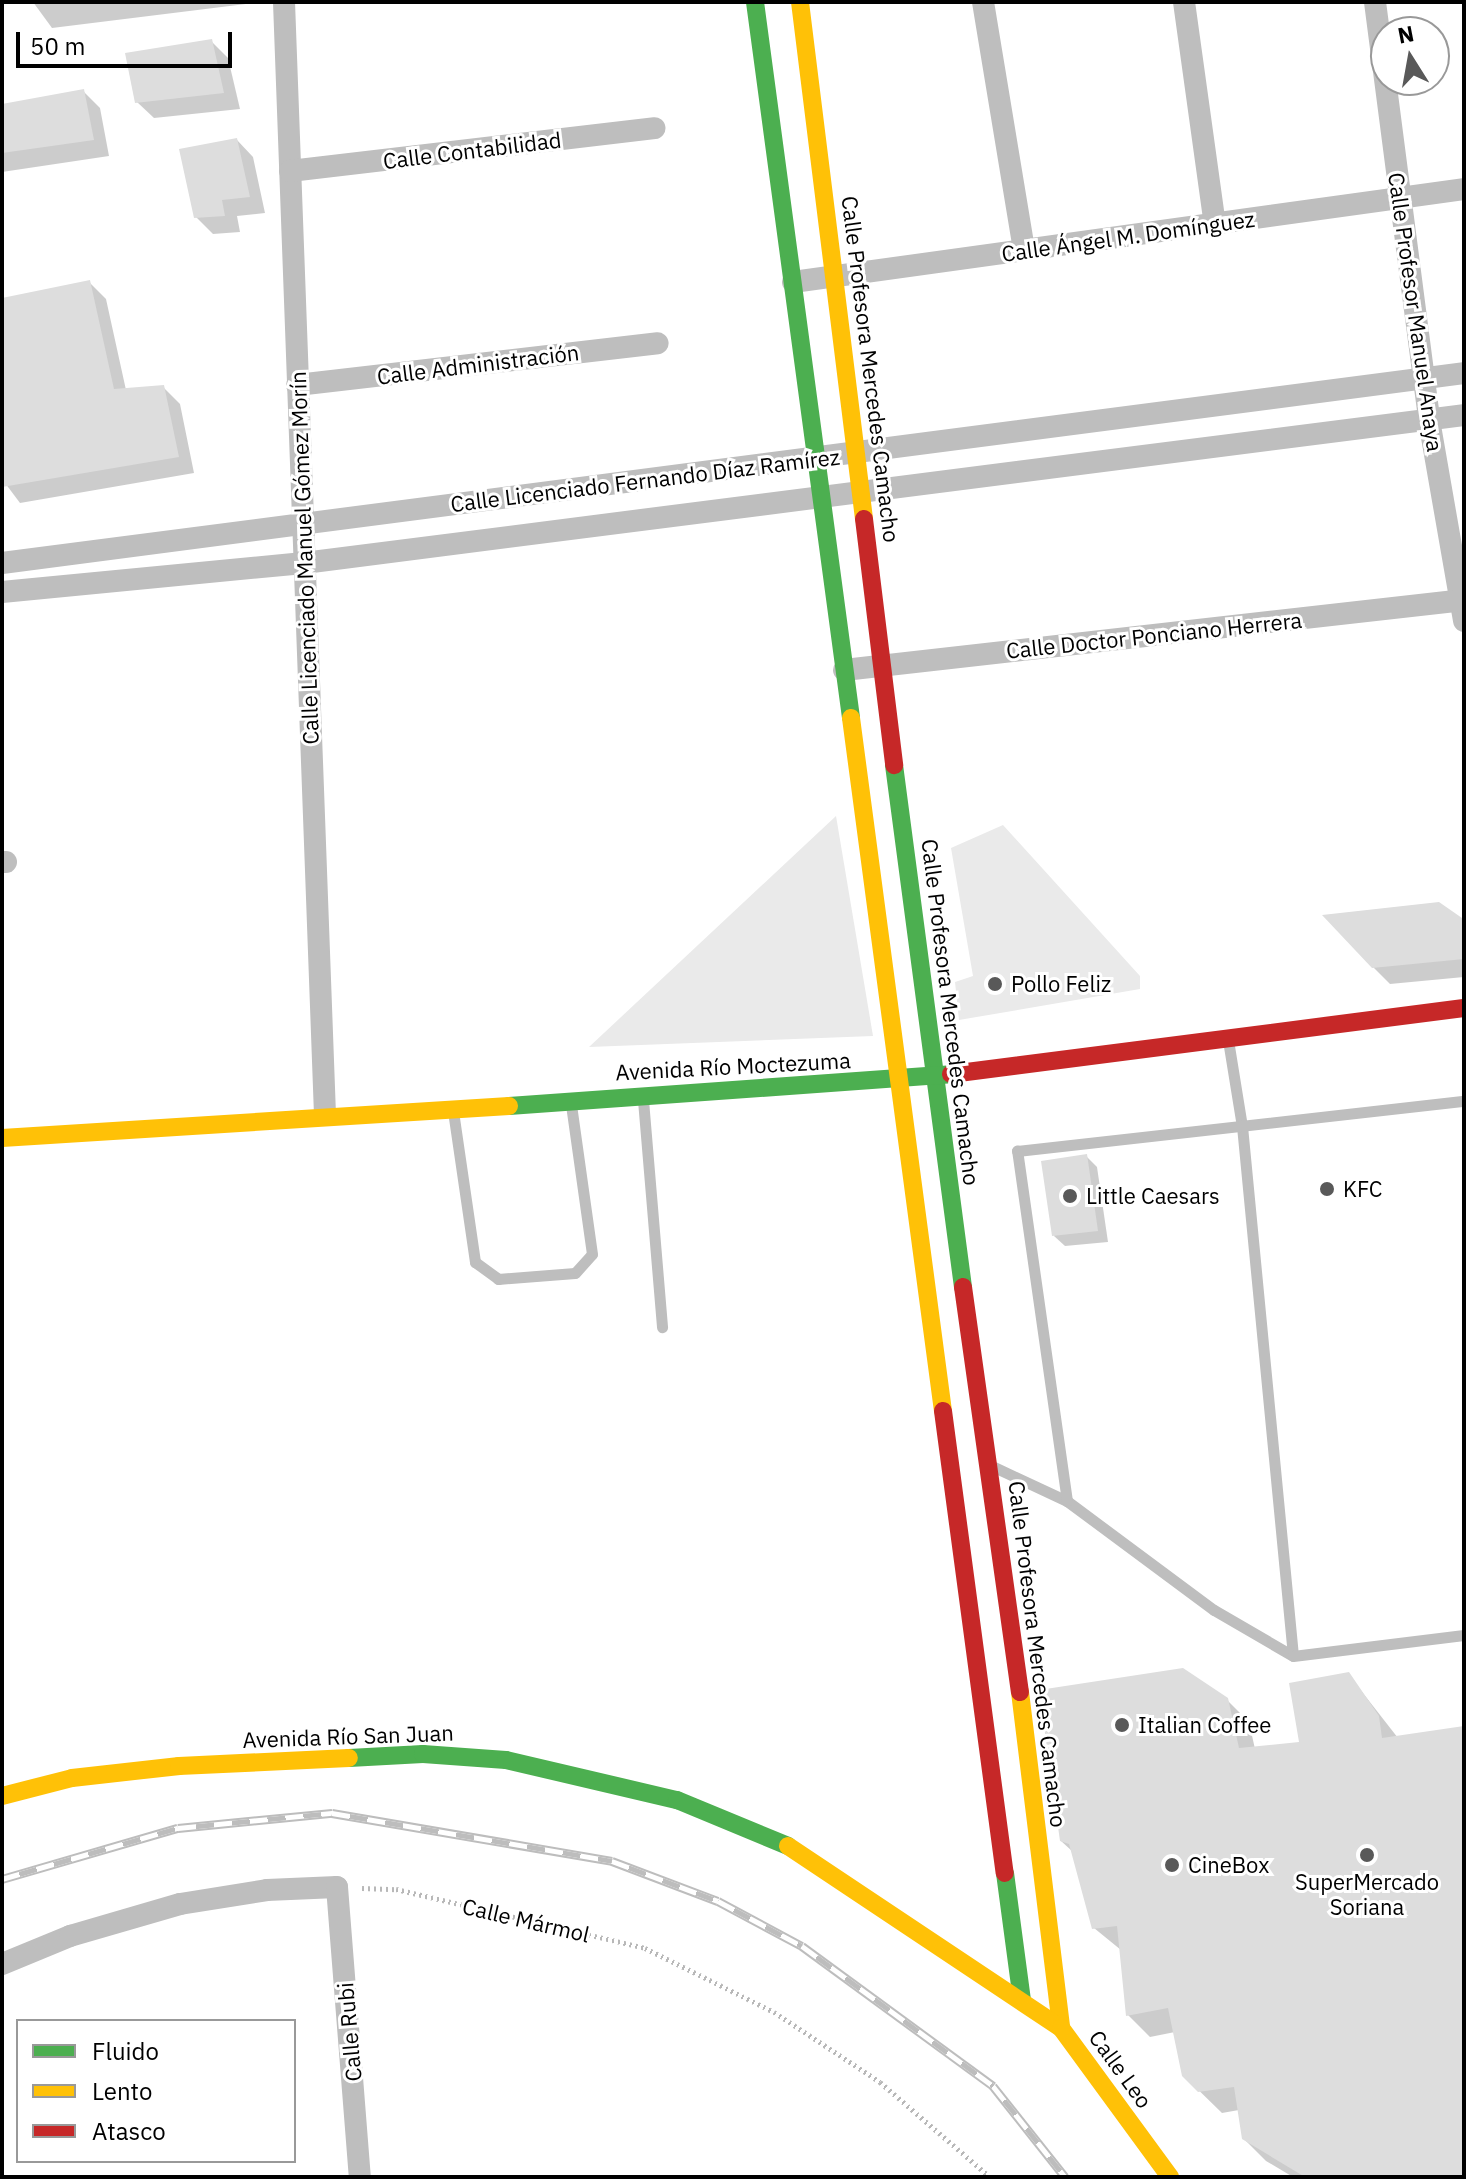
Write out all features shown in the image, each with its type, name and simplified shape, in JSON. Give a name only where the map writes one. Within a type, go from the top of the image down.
[{"type":"street","name":"Calle Licenciado Manuel Gómez Morín","points":[[284,2],[325,1114]]},
{"type":"street","points":[[755,2],[970,1635],[1022,2000]]},
{"type":"street","name":"Calle Profesora Mercedes Camacho","points":[[800,2],[933,1076],[1012,1628],[1061,2028]]},
{"type":"street","points":[[983,2],[1024,250]]},
{"type":"street","points":[[1184,2],[1215,224]]},
{"type":"street","name":"Calle Profesor Manuel Anaya","points":[[1375,2],[1429,420],[1463,607]]},
{"type":"street","name":"Calle Contabilidad","points":[[290,171],[654,128]]},
{"type":"street","name":"Calle Ángel M. Domínguez","points":[[793,282],[1464,189]]},
{"type":"street","name":"Calle Administración","points":[[297,385],[658,343]]},
{"type":"street","name":"Calle Licenciado Fernando Díaz Ramírez","points":[[2,563],[1464,373]]},
{"type":"street","name":"Calle Licenciado Fernando Díaz Ramírez","points":[[2,592],[304,563],[1464,415]]},
{"type":"street","name":"Calle Doctor Ponciano Herrera","points":[[844,670],[1463,607]]},
{"type":"street","name":"Avenida Río Moctezuma","points":[[2,1138],[325,1114],[896,1081],[1464,1008]]},
{"type":"street","points":[[970,1635],[1012,1628]]},
{"type":"street","name":"Avenida Río San Juan","points":[[2,1796],[72,1778],[179,1766],[423,1754],[506,1760],[677,1800],[795,1849],[1022,2000]]},
{"type":"street","points":[[2,1964],[70,1936],[180,1904],[267,1890],[337,1887]]},
{"type":"street","name":"Calle Rubi","points":[[337,1887],[360,2177]]},
{"type":"street","name":"Calle Leo","points":[[1022,2000],[1061,2028],[1170,2177]]},
{"type":"lane","points":[[1227,1038],[1242,1126],[1293,1656]]},
{"type":"lane","points":[[642,1095],[662,1327]]},
{"type":"lane","points":[[452,1106],[475,1262],[498,1279],[575,1273],[592,1254],[570,1100]]},
{"type":"lane","points":[[1067,1501],[1017,1151],[1464,1101]]},
{"type":"lane","points":[[989,1465],[1067,1501],[1214,1610],[1293,1656],[1464,1635]]},
{"type":"path","name":"Calle Mármol","points":[[337,1887],[396,1889],[645,1948],[774,2012],[880,2082],[990,2177]]},
{"type":"shaded area","points":[[836,816],[873,1036],[589,1047]]},
{"type":"shaded area","points":[[1003,825],[1140,976],[1140,989],[959,1020],[955,982],[973,976],[951,848]]},
{"type":"building","points":[[212,39],[224,93],[135,103],[125,53]]},
{"type":"building","points":[[84,89],[94,140],[2,153],[2,104]]},
{"type":"building","points":[[237,138],[250,197],[222,200],[225,216],[194,218],[179,149]]},
{"type":"building","points":[[90,280],[114,389],[164,385],[179,457],[2,487],[2,298]]},
{"type":"building","points":[[1439,902],[1462,918],[1464,959],[1372,968],[1322,915]]},
{"type":"building","name":"Little Caesars","points":[[1087,1154],[1098,1231],[1052,1236],[1041,1161]]},
{"type":"building","points":[[1183,1668],[1228,1698],[1239,1748],[1299,1742],[1289,1683],[1349,1672],[1379,1716],[1382,1738],[1464,1726],[1464,2177],[1305,2177],[1242,2139],[1234,2087],[1198,2092],[1182,2076],[1168,2008],[1126,2016],[1117,1926],[1092,1929],[1069,1844],[1060,1841],[1039,1690]]},
{"type":"railway","points":[[2,1879],[178,1828],[332,1813],[612,1861],[718,1901],[802,1946],[993,2086],[1065,2177]]},
{"type":"traffic: fast","points":[[755,2],[851,718]]},
{"type":"traffic: fast","points":[[894,765],[963,1287]]},
{"type":"traffic: fast","points":[[509,1106],[951,1074]]},
{"type":"traffic: fast","points":[[349,1758],[423,1754],[506,1760],[677,1800],[788,1846]]},
{"type":"traffic: fast","points":[[1005,1873],[1022,2000]]},
{"type":"traffic: slow","points":[[800,2],[864,519]]},
{"type":"traffic: slow","points":[[851,718],[943,1411]]},
{"type":"traffic: slow","points":[[2,1138],[509,1106]]},
{"type":"traffic: slow","points":[[1020,1692],[1061,2028]]},
{"type":"traffic: slow","points":[[2,1796],[72,1778],[179,1766],[349,1758]]},
{"type":"traffic: slow","points":[[788,1846],[1061,2028],[1170,2177]]},
{"type":"traffic: jam","points":[[864,519],[894,765]]},
{"type":"traffic: jam","points":[[951,1074],[1464,1008]]},
{"type":"traffic: jam","points":[[963,1287],[1020,1692]]},
{"type":"traffic: jam","points":[[943,1411],[1005,1873]]},
{"type":"place","name":"Pollo Feliz","points":[[995,984]]},
{"type":"place","name":"KFC","points":[[1327,1189]]},
{"type":"place","name":"Little Caesars","points":[[1070,1196]]},
{"type":"place","name":"Italian Coffee","points":[[1122,1725]]},
{"type":"place","name":"SuperMercado Soriana","points":[[1367,1855]]},
{"type":"place","name":"CineBox","points":[[1172,1865]]}]
